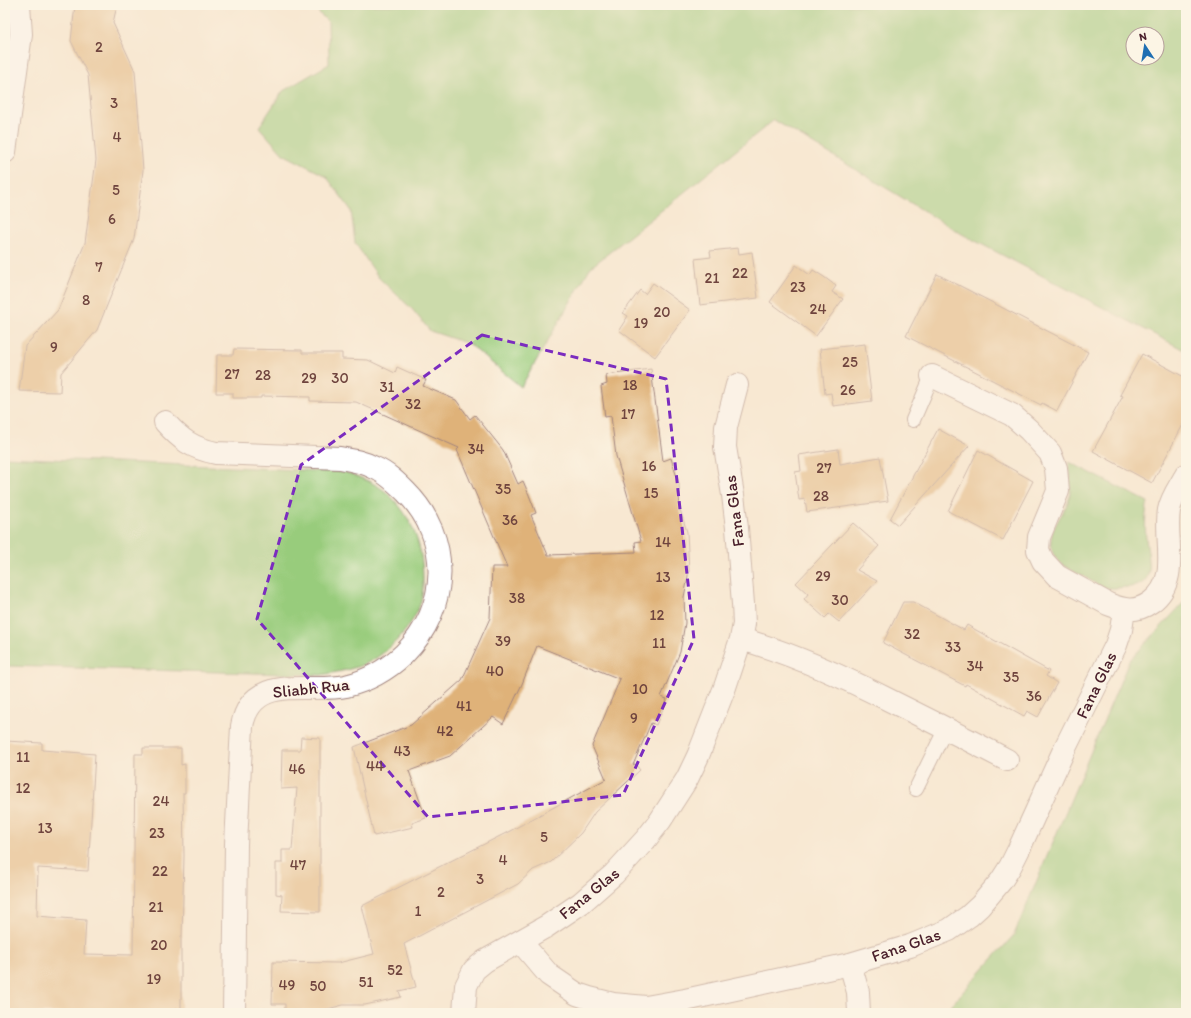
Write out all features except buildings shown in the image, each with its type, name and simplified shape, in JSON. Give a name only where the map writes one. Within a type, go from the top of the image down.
[{"type":"street","points":[[5,152],[21,34],[19,5]]},
{"type":"street","points":[[932,376],[1012,415],[1029,430],[1050,453],[1056,468],[1058,491],[1039,537],[1038,550],[1048,567],[1057,576],[1108,604],[1124,610],[1134,610],[1148,604],[1159,595],[1166,583],[1170,558],[1167,530],[1169,509],[1172,500],[1186,475]]},
{"type":"street","name":"Fana Glas","points":[[464,1013],[466,986],[474,970],[485,961],[547,926],[591,894],[623,865],[660,821],[687,779],[698,756],[725,687],[741,640],[744,624],[734,495],[725,447],[726,427],[737,384]]},
{"type":"street","name":"Sliabh Rua","points":[[165,422],[185,442],[216,453],[340,458],[360,462],[376,468],[401,486],[423,512],[434,535],[439,562],[440,585],[437,598],[428,620],[422,632],[404,654],[395,662],[369,678],[345,686],[273,690],[257,697],[247,708],[242,726],[236,844],[234,1013]]},
{"type":"street","name":"Fana Glas","points":[[520,941],[549,975],[577,994],[613,1004],[636,1007],[669,1003],[850,964],[910,946],[949,930],[969,916],[992,892],[1001,881],[1019,849],[1064,750],[1116,644],[1121,630],[1124,610]]},
{"type":"street","points":[[741,640],[773,648],[799,658],[946,728],[1007,760]]},
{"type":"street","points":[[850,964],[858,992],[859,1013]]},
{"type":"lane","points":[[913,420],[932,376]]},
{"type":"lane","points":[[916,789],[946,728]]},
{"type":"highlighted area","points":[[482,335],[666,379],[694,639],[623,795],[428,817],[257,619],[301,465]]},
{"type":"green space","points":[[322,5],[1186,5],[1186,351],[962,234],[774,120],[590,268],[521,387],[469,344],[430,331],[412,309],[379,278],[355,243],[351,210],[326,176],[283,154],[259,127],[283,91],[329,64],[328,22],[318,12]]},
{"type":"green space","points":[[5,457],[345,472],[356,476],[386,492],[403,511],[409,521],[421,555],[423,593],[418,610],[401,636],[379,656],[359,666],[321,675],[5,666]]},
{"type":"green space","points":[[1069,462],[1148,502],[1145,529],[1149,569],[1148,576],[1138,585],[1115,588],[1105,587],[1063,565],[1052,552],[1052,534],[1068,502],[1070,492]]},
{"type":"green space","points":[[1186,600],[1186,1013],[944,1013],[1014,935],[1129,661]]}]
